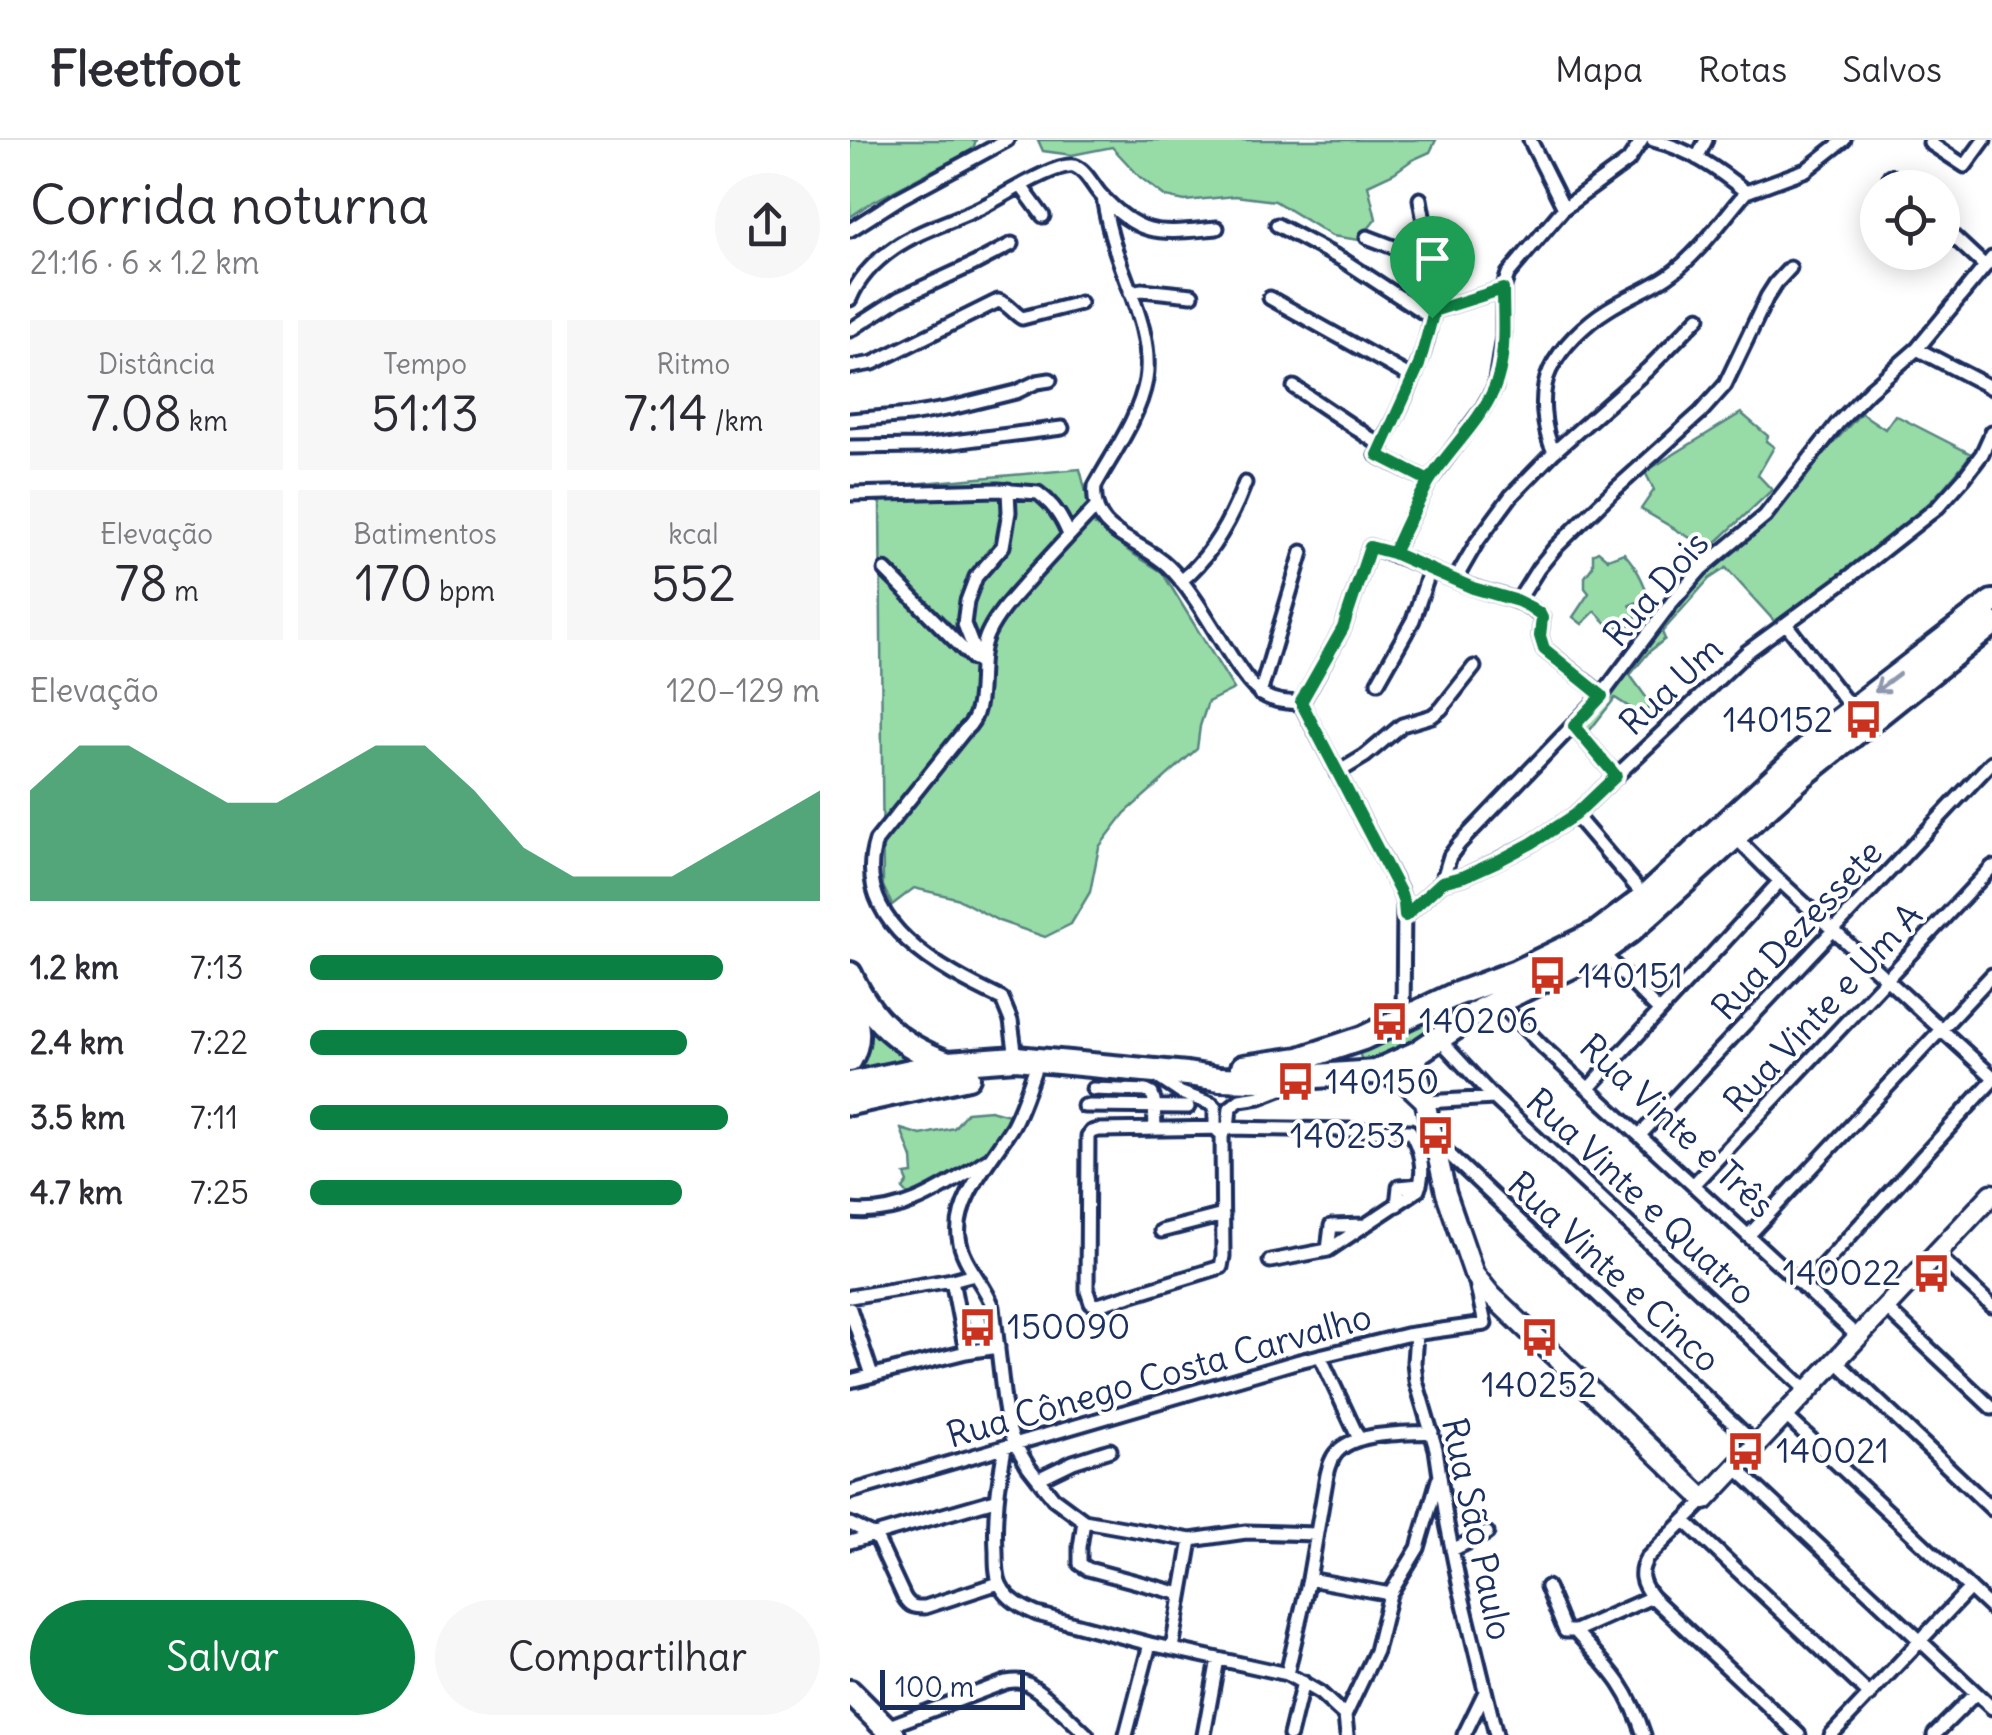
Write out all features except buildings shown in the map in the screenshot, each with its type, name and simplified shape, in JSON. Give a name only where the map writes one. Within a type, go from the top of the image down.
[{"type":"highway","points":[[1187,1074],[1300,1059],[1363,1038],[1597,933],[1645,897],[1852,710],[1992,602]]},
{"type":"highway","points":[[850,1084],[948,1064],[1028,1058],[1219,1079],[1375,1072],[1440,1040],[1498,1002],[1602,952],[1639,924],[1801,776],[1992,624]]},
{"type":"highway","points":[[850,974],[875,1017],[921,1052],[948,1064]]},
{"type":"highway","points":[[1454,996],[1464,1004],[1466,1020]]},
{"type":"highway","points":[[850,1004],[858,1032],[858,1044],[850,1060]]},
{"type":"highway","points":[[1363,1038],[1355,1057],[1375,1072]]},
{"type":"highway","points":[[850,1103],[956,1078],[1020,1071],[1028,1058]]},
{"type":"highway","points":[[850,1692],[888,1731]]},
{"type":"main road","points":[[1417,1053],[1446,1193],[1474,1274],[1490,1295],[1706,1500],[1857,1336],[1990,1200]]},
{"type":"main road","points":[[1375,1072],[1404,1081],[1426,1102]]},
{"type":"street","points":[[850,230],[1007,140]]},
{"type":"street","points":[[1530,140],[1564,208]]},
{"type":"street","points":[[1393,553],[1429,481],[1495,387],[1503,337],[1503,289],[1508,274],[1564,208],[1628,161],[1642,140]]},
{"type":"street","points":[[1653,140],[1712,165],[1746,192]]},
{"type":"street","points":[[1697,158],[1706,140]]},
{"type":"street","points":[[1554,452],[1546,431],[1545,404],[1548,372],[1559,355],[1592,320],[1669,275],[1746,192],[1806,170],[1844,140]]},
{"type":"street","points":[[1932,140],[1930,143],[1965,166],[1984,140]]},
{"type":"street","points":[[850,299],[862,275],[894,247],[1066,166],[1081,170],[1103,197],[1141,228],[1167,232],[1217,228]]},
{"type":"street","points":[[1021,186],[1043,216]]},
{"type":"street","points":[[1103,197],[1109,229],[1145,343],[1146,379],[1128,428],[1096,486],[1096,507],[1106,525],[1164,562],[1181,581],[1260,694],[1272,700],[1301,702]]},
{"type":"street","points":[[1420,200],[1430,261],[1432,315],[1426,345],[1378,455],[1429,481]]},
{"type":"street","points":[[1276,225],[1343,260],[1432,315]]},
{"type":"street","points":[[1367,237],[1430,261]]},
{"type":"street","points":[[1960,240],[1988,262],[1917,349],[1992,388]]},
{"type":"street","points":[[850,330],[900,298],[1012,244]]},
{"type":"street","points":[[1518,601],[1555,548],[1700,414],[1725,385],[1767,297],[1790,268]]},
{"type":"street","points":[[1432,315],[1503,289]]},
{"type":"street","points":[[1130,292],[1192,294]]},
{"type":"street","points":[[1270,298],[1413,378]]},
{"type":"street","points":[[850,367],[873,363],[998,301],[1022,318],[1080,303]]},
{"type":"street","points":[[1456,580],[1494,516],[1511,496],[1554,452],[1647,370],[1698,317]]},
{"type":"street","name":"Rua Dois","points":[[1442,882],[1450,856],[1459,844],[1602,696],[1672,602],[1701,570],[1765,516],[1837,424],[1917,349]]},
{"type":"street","points":[[850,420],[951,408],[1050,380]]},
{"type":"street","points":[[1294,387],[1382,446]]},
{"type":"street","points":[[850,447],[922,446],[1062,428]]},
{"type":"street","name":"Rua Um","points":[[1442,882],[1498,861],[1575,815],[1748,652],[1938,507],[1987,457],[1992,432]]},
{"type":"street","points":[[1181,581],[1199,567],[1212,548],[1245,483]]},
{"type":"street","points":[[850,494],[1008,490],[1038,493],[1065,524],[1069,535]]},
{"type":"street","points":[[980,665],[964,624],[966,601],[976,577],[1002,546],[1009,512],[1008,490]]},
{"type":"street","points":[[1096,507],[1005,606],[987,634],[973,723],[876,841],[868,860],[871,894],[882,918],[911,948],[936,966],[1002,999],[1028,1058],[1020,1112],[988,1160],[959,1221],[958,1234],[963,1253],[993,1307],[1008,1426],[1010,1446],[995,1500],[999,1583],[1005,1594],[1037,1614],[1287,1674],[1320,1694],[1345,1716]]},
{"type":"street","points":[[1301,702],[1343,628],[1370,547],[1473,588],[1518,601],[1540,614],[1540,642],[1544,649],[1602,696]]},
{"type":"street","points":[[1260,694],[1302,552]]},
{"type":"street","points":[[886,570],[980,665]]},
{"type":"street","points":[[1378,682],[1414,620],[1430,570]]},
{"type":"street","points":[[1786,624],[1852,710]]},
{"type":"street","points":[[1337,773],[1366,756],[1402,725],[1432,716],[1474,667]]},
{"type":"street","points":[[1301,702],[1404,903],[1402,1018]]},
{"type":"street","points":[[1574,726],[1616,776]]},
{"type":"street","name":"Rua Dezessete","points":[[1640,1135],[1992,762]]},
{"type":"street","points":[[1575,815],[1645,897]]},
{"type":"street","points":[[1735,837],[1992,1078],[1803,1287]]},
{"type":"street","name":"Rua Vinte e Um A","points":[[1693,1185],[1992,868]]},
{"type":"street","points":[[1590,1088],[1780,881]]},
{"type":"street","points":[[1405,916],[1442,882]]},
{"type":"street","points":[[1602,952],[1659,1011]]},
{"type":"street","points":[[1748,1236],[1992,975]]},
{"type":"street","name":"Rua Vinte e Três","points":[[1498,1002],[1857,1336]]},
{"type":"street","name":"Rua Vinte e Quatro","points":[[1440,1040],[1494,1098],[1807,1391]]},
{"type":"street","points":[[1147,1070],[1168,1087],[1214,1107],[1222,1130],[1221,1267],[1091,1304],[1091,1132],[1155,1129],[1222,1130],[1406,1130],[1410,1131],[1423,1173],[1420,1185],[1399,1187],[1397,1205],[1366,1225],[1331,1226],[1328,1250],[1270,1261]]},
{"type":"street","points":[[1222,1130],[1234,1103],[1274,1093],[1306,1077]]},
{"type":"street","points":[[1094,1089],[1152,1094],[1155,1129]]},
{"type":"street","points":[[1426,1102],[1494,1098]]},
{"type":"street","points":[[1084,1106],[1188,1106]]},
{"type":"street","name":"Rua Vinte e Cinco","points":[[1434,1140],[1756,1444]]},
{"type":"street","points":[[850,1210],[886,1211],[903,1207],[988,1160]]},
{"type":"street","points":[[1161,1231],[1223,1215]]},
{"type":"street","points":[[1936,1254],[1992,1306]]},
{"type":"street","points":[[850,1297],[974,1274]]},
{"type":"street","name":"Rua Cônego Costa Carvalho","points":[[850,1492],[1320,1356],[1416,1334],[1485,1324],[1474,1274]]},
{"type":"street","points":[[952,1280],[966,1352]]},
{"type":"street","points":[[1885,1307],[1992,1408]]},
{"type":"street","points":[[850,1309],[872,1376]]},
{"type":"street","name":"Rua São Paulo","points":[[1416,1334],[1416,1381],[1432,1432],[1452,1550],[1496,1735]]},
{"type":"street","points":[[850,1382],[966,1352],[998,1348]]},
{"type":"street","points":[[1320,1356],[1359,1439]]},
{"type":"street","points":[[1835,1360],[1992,1509]]},
{"type":"street","points":[[1784,1414],[1992,1609]]},
{"type":"street","points":[[1287,1674],[1332,1460],[1338,1451],[1359,1439],[1432,1432]]},
{"type":"street","points":[[1010,1446],[1053,1498],[1084,1521],[1192,1540],[1246,1532],[1316,1534]]},
{"type":"street","points":[[1038,1480],[1073,1462],[1110,1450]]},
{"type":"street","points":[[1735,1468],[1992,1708]]},
{"type":"street","points":[[1346,1735],[1345,1716],[1376,1651],[1390,1594],[1418,1548],[1440,1470]]},
{"type":"street","points":[[850,1542],[995,1500]]},
{"type":"street","points":[[1706,1500],[1648,1558],[1642,1567],[1643,1584],[1652,1597],[1799,1735]]},
{"type":"street","points":[[1084,1521],[1080,1564],[1181,1594]]},
{"type":"street","points":[[1685,1521],[1870,1695]]},
{"type":"street","points":[[850,1524],[873,1535],[904,1597],[914,1607],[999,1583]]},
{"type":"street","points":[[1452,1550],[1487,1533]]},
{"type":"street","points":[[1172,1648],[1192,1540]]},
{"type":"street","points":[[1309,1579],[1390,1594]]},
{"type":"street","points":[[1547,1588],[1564,1631],[1575,1632],[1652,1597]]},
{"type":"street","points":[[1831,1735],[1970,1588]]},
{"type":"street","points":[[1575,1632],[1624,1686],[1644,1735]]},
{"type":"street","points":[[1126,1735],[1150,1644]]},
{"type":"street","points":[[1204,1735],[1218,1659]]},
{"type":"street","points":[[888,1731],[988,1688],[1018,1681],[1026,1683],[1087,1735]]},
{"type":"street","points":[[1290,1735],[1302,1682]]},
{"type":"street","points":[[1464,1735],[1484,1692]]},
{"type":"street","points":[[1934,1735],[1976,1694]]},
{"type":"green space","points":[[850,140],[976,140],[973,149],[850,217]]},
{"type":"green space","points":[[1038,140],[1436,140],[1430,152],[1368,185],[1376,219],[1359,240],[1332,236],[1275,201],[1235,196],[1185,201],[1166,197],[1112,147],[1072,155],[1043,151]]},
{"type":"green space","points":[[1741,413],[1768,436],[1766,441],[1774,447],[1758,475],[1772,490],[1709,549],[1641,509],[1654,490],[1645,472]]},
{"type":"green space","points":[[1861,413],[1885,429],[1895,415],[1971,454],[1906,525],[1777,624],[1726,568],[1709,579],[1662,632],[1665,639],[1630,675],[1651,704],[1643,716],[1615,698],[1587,734],[1576,730],[1716,563]]},
{"type":"green space","points":[[1080,469],[1094,524],[1162,572],[1234,689],[1208,702],[1197,749],[1125,813],[1099,847],[1090,892],[1071,924],[1045,937],[999,921],[956,898],[914,888],[892,905],[883,886],[880,503],[855,491]]},
{"type":"green space","points":[[1598,551],[1608,559],[1624,553],[1642,580],[1649,598],[1630,605],[1637,616],[1631,625],[1612,629],[1595,611],[1582,624],[1573,617],[1589,593],[1585,577],[1593,566],[1593,554]]},
{"type":"green space","points":[[855,992],[923,1060],[853,1071],[863,1046]]},
{"type":"green space","points":[[1458,1000],[1464,1004],[1464,1012],[1458,1021],[1370,1065],[1361,1058],[1360,1051],[1368,1043]]},
{"type":"green space","points":[[990,1110],[1013,1116],[985,1158],[914,1201],[903,1189],[908,1182],[905,1175],[913,1174],[912,1158],[901,1129],[921,1135],[954,1128],[967,1112]]},
{"type":"place","name":"140152","points":[[1863,720]]},
{"type":"place","name":"140151","points":[[1548,976]]},
{"type":"place","name":"140206","points":[[1389,1021]]},
{"type":"place","name":"140150","points":[[1295,1082]]},
{"type":"place","name":"140253","points":[[1436,1136]]},
{"type":"place","name":"140022","points":[[1931,1273]]},
{"type":"place","name":"150090","points":[[977,1327]]},
{"type":"place","name":"140252","points":[[1539,1338]]},
{"type":"place","name":"140021","points":[[1746,1451]]},
{"type":"route","points":[[1432,318],[1419,365],[1378,455],[1429,481],[1393,553],[1370,547],[1343,628],[1301,702],[1400,892],[1405,916],[1442,882],[1498,861],[1575,815],[1616,776],[1574,726],[1602,696],[1544,649],[1540,642],[1540,614],[1518,601],[1473,588],[1393,553],[1409,519],[1429,481],[1495,387],[1503,337],[1503,289],[1433,311],[1432,318]]}]
